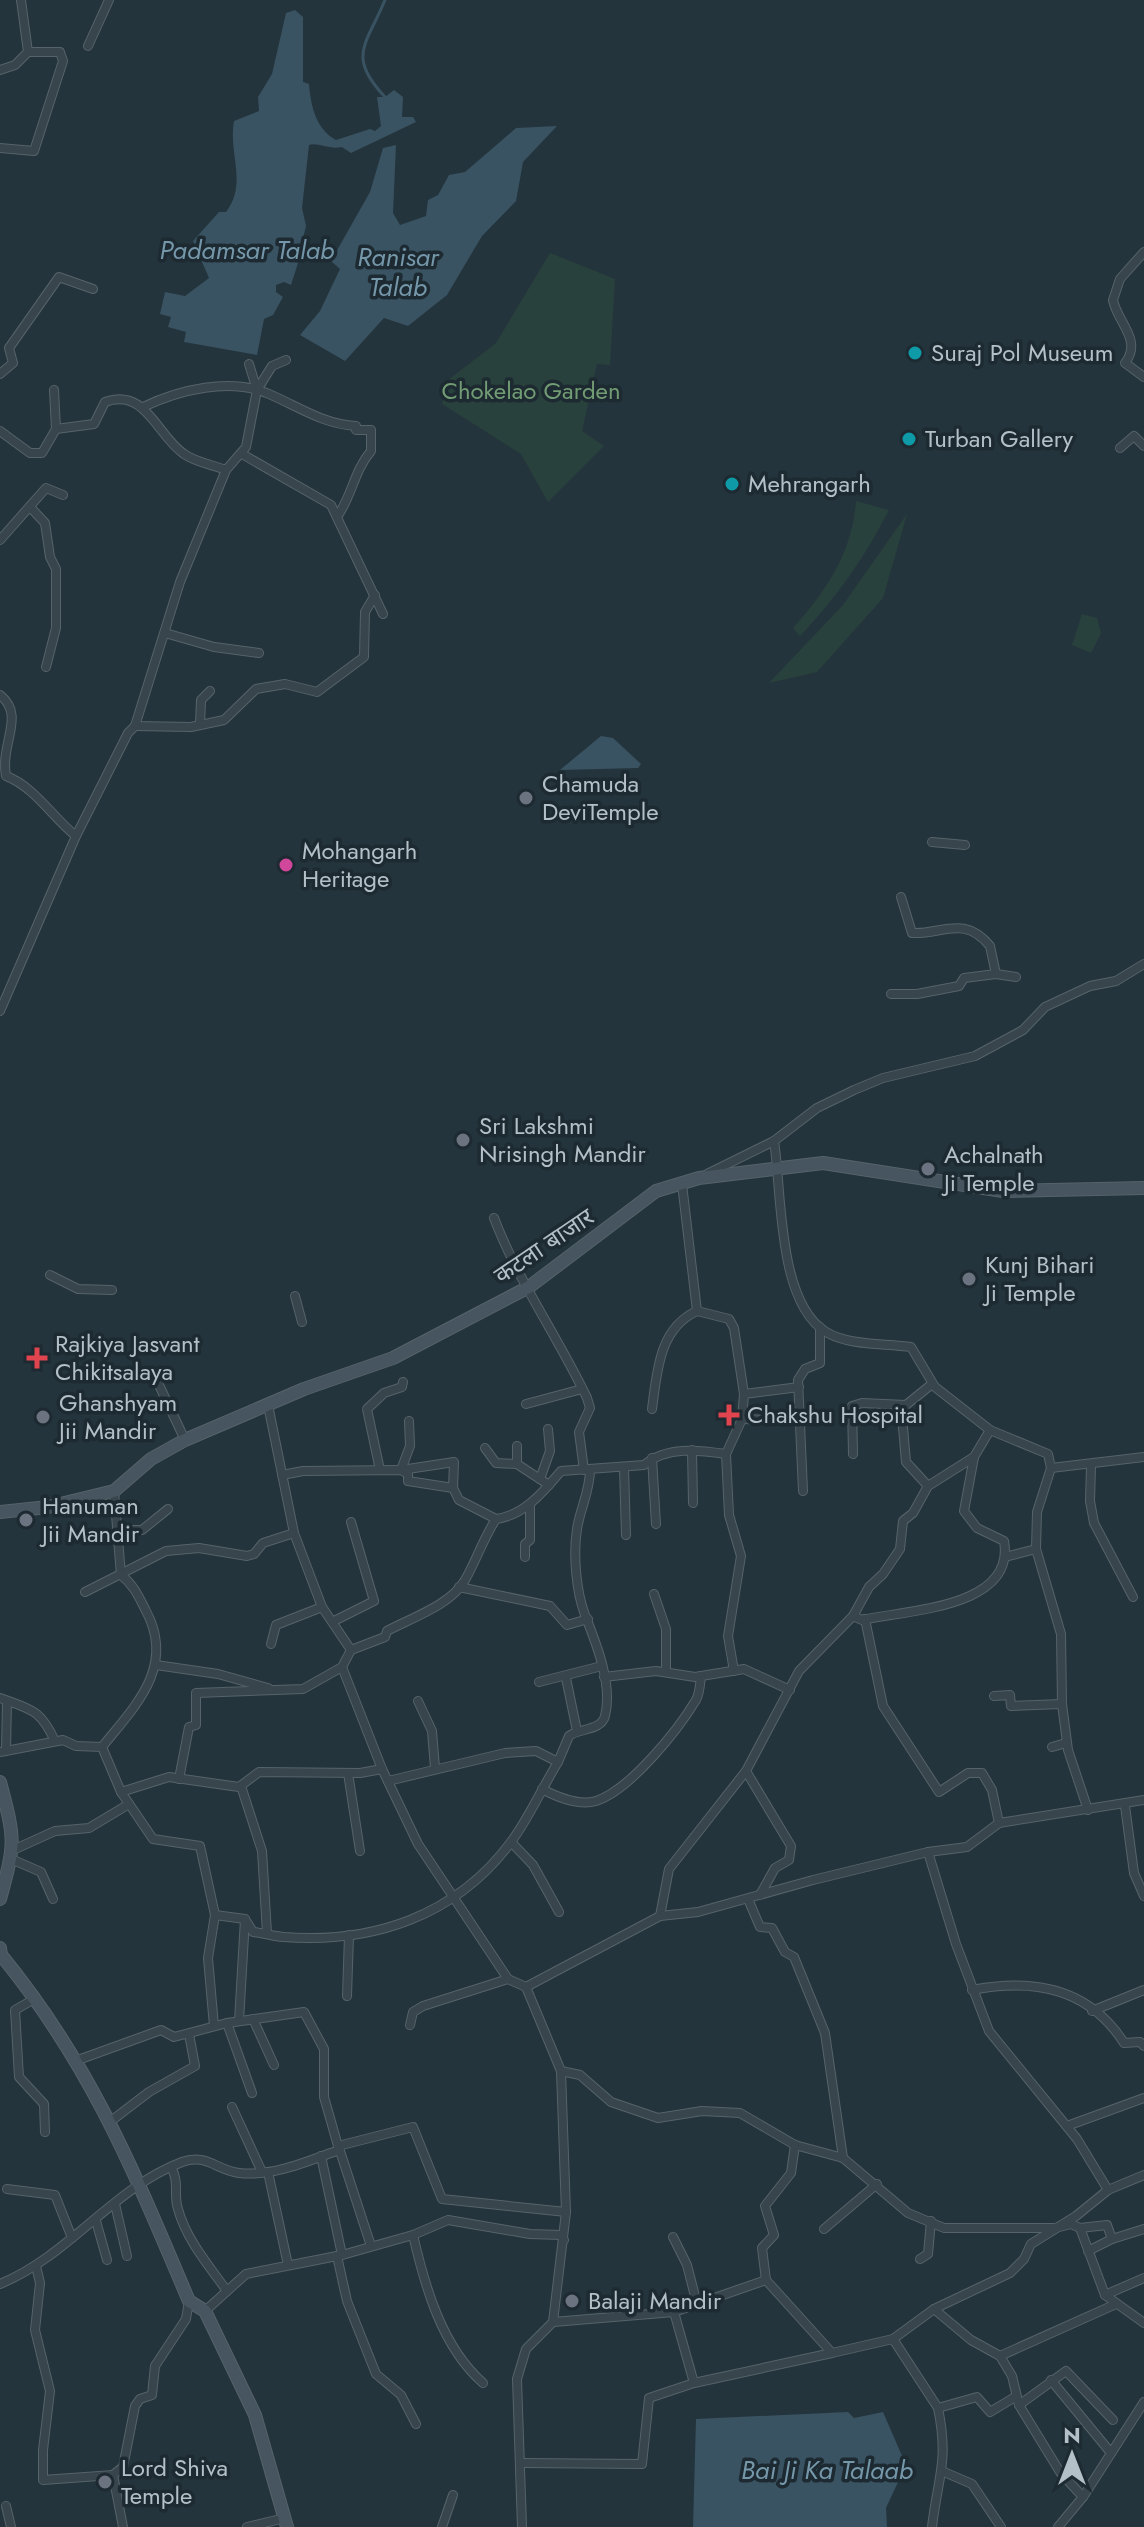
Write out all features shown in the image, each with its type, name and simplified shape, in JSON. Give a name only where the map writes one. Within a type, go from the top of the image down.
[{"type":"street","points":[[21,0],[28,52]]},
{"type":"street","points":[[88,46],[109,0]]},
{"type":"street","points":[[0,70],[15,65],[28,52],[60,52],[63,61],[34,151],[0,148]]},
{"type":"street","points":[[1144,252],[1120,279],[1113,300],[1130,341],[1130,357],[1125,363],[1144,377]]},
{"type":"street","points":[[0,374],[13,363],[9,348],[59,277],[93,289]]},
{"type":"street","points":[[0,1011],[76,836],[128,733],[135,726],[180,582],[226,470],[242,454],[257,390],[272,366],[286,360]]},
{"type":"street","points":[[249,364],[257,390]]},
{"type":"street","points":[[143,407],[182,392],[220,388],[257,390],[312,416],[356,426],[356,430],[371,430],[371,451],[359,466],[351,494],[337,517]]},
{"type":"street","points":[[0,431],[35,455],[42,453],[56,429],[54,390]]},
{"type":"street","points":[[56,429],[94,424],[105,402],[115,398],[143,407],[185,455],[226,470]]},
{"type":"street","points":[[1120,448],[1134,436],[1144,446]]},
{"type":"street","points":[[242,454],[331,505],[383,614]]},
{"type":"street","points":[[0,540],[9,526],[31,508],[46,488],[63,495]]},
{"type":"street","points":[[31,508],[45,523],[50,557],[56,567],[56,628],[46,667]]},
{"type":"street","points":[[135,726],[165,728],[224,720],[256,689],[285,684],[317,692],[330,685],[364,657],[365,612],[375,595]]},
{"type":"street","points":[[165,633],[214,647],[259,653]]},
{"type":"street","points":[[200,724],[201,700],[210,691]]},
{"type":"street","points":[[0,695],[9,704],[11,714],[1,750],[6,776],[25,784],[56,820],[76,836]]},
{"type":"street","points":[[932,842],[965,845]]},
{"type":"street","points":[[901,897],[912,933],[948,927],[966,929],[990,946],[996,974]]},
{"type":"street","points":[[699,1178],[774,1141],[817,1108],[854,1090],[883,1078],[975,1056],[1023,1030],[1045,1007],[1090,986],[1116,981],[1144,964]]},
{"type":"street","points":[[891,994],[922,993],[959,986],[963,979],[996,974],[1016,977]]},
{"type":"street","points":[[774,1141],[786,1258],[804,1305],[820,1327],[836,1336],[911,1347],[932,1384],[990,1430],[1048,1454],[1051,1468],[1037,1512],[1036,1549],[1061,1634],[1066,1743],[1088,1810]]},
{"type":"street","name":"कटला बाजार","points":[[0,1512],[48,1507],[114,1491],[151,1459],[185,1440],[393,1358],[529,1287],[656,1191],[699,1178],[823,1163],[1003,1191],[1144,1188]]},
{"type":"street","points":[[682,1184],[697,1311]]},
{"type":"street","points":[[245,1919],[253,1932],[283,1937],[349,1935],[418,1920],[457,1898],[511,1842],[558,1762],[569,1736],[603,1721],[604,1677],[588,1619],[576,1542],[587,1470],[579,1432],[590,1408],[529,1287],[513,1264],[494,1218]]},
{"type":"street","points":[[50,1275],[74,1288],[112,1290]]},
{"type":"street","points":[[295,1296],[302,1322]]},
{"type":"street","points":[[652,1409],[658,1364],[670,1333],[684,1316],[697,1311],[729,1319],[734,1328],[744,1394],[742,1419],[726,1454],[729,1515],[741,1556],[728,1636],[734,1671]]},
{"type":"street","points":[[803,1491],[803,1421],[799,1387],[802,1372],[820,1363],[820,1327]]},
{"type":"street","points":[[380,1470],[367,1409],[384,1393],[402,1387],[403,1382]]},
{"type":"street","points":[[928,1486],[905,1459],[902,1416],[906,1405],[932,1384]]},
{"type":"street","points":[[159,1385],[185,1440]]},
{"type":"street","points":[[744,1394],[799,1387]]},
{"type":"street","points":[[526,1404],[582,1389]]},
{"type":"street","points":[[853,1454],[852,1406],[862,1403],[906,1405]]},
{"type":"street","points":[[268,1405],[294,1533],[322,1607],[351,1650]]},
{"type":"street","points":[[742,1419],[803,1421]]},
{"type":"street","points":[[409,1421],[410,1446],[404,1472],[408,1481],[453,1488]]},
{"type":"street","points":[[540,1479],[550,1451],[548,1429]]},
{"type":"street","points":[[853,1616],[865,1619],[977,1594],[1000,1575],[1005,1557],[1002,1539],[977,1528],[964,1511],[974,1457],[990,1430]]},
{"type":"street","points":[[517,1446],[517,1464]]},
{"type":"street","points":[[485,1448],[496,1463],[517,1464],[549,1485]]},
{"type":"street","points":[[282,1475],[380,1470],[404,1472],[454,1462],[453,1488],[459,1500],[496,1519],[510,1516],[530,1504],[561,1471],[644,1465],[652,1458],[692,1450],[726,1454]]},
{"type":"street","points":[[692,1450],[693,1503]]},
{"type":"street","points":[[660,1916],[669,1869],[746,1771],[799,1671],[853,1616],[869,1587],[883,1574],[900,1549],[903,1521],[913,1513],[928,1486],[974,1457]]},
{"type":"street","points":[[1051,1468],[1091,1466],[1144,1457]]},
{"type":"street","points":[[652,1458],[656,1524]]},
{"type":"street","points":[[1091,1466],[1090,1501],[1094,1523],[1133,1597]]},
{"type":"street","points":[[624,1467],[626,1535]]},
{"type":"street","points":[[114,1491],[120,1530],[121,1575]]},
{"type":"street","points":[[525,1557],[525,1544],[530,1540],[530,1504]]},
{"type":"street","points":[[120,1530],[142,1530],[168,1509]]},
{"type":"street","points":[[179,1779],[189,1727],[196,1725],[196,1693],[303,1689],[342,1667],[351,1650],[385,1637],[387,1631],[459,1587],[496,1519]]},
{"type":"street","points":[[334,1621],[374,1601],[351,1522]]},
{"type":"street","points":[[85,1592],[166,1551],[199,1548],[247,1556],[254,1554],[263,1543],[294,1533]]},
{"type":"street","points":[[1005,1557],[1036,1549]]},
{"type":"street","points":[[55,1741],[44,1718],[4,1700],[3,1751],[55,1741],[102,1747],[115,1735],[153,1680],[159,1650],[154,1626],[131,1582],[121,1575]]},
{"type":"street","points":[[459,1587],[550,1606],[567,1625],[588,1619]]},
{"type":"street","points":[[654,1594],[666,1629],[666,1672]]},
{"type":"street","points":[[271,1644],[276,1625],[322,1607]]},
{"type":"street","points":[[865,1619],[883,1706],[902,1738],[939,1792],[968,1773],[982,1773],[992,1790],[999,1823]]},
{"type":"street","points":[[156,1665],[218,1674],[277,1690]]},
{"type":"street","points":[[539,1682],[566,1678],[602,1666]]},
{"type":"street","points":[[342,1667],[382,1769],[418,1844],[457,1898],[508,1979],[526,1987],[561,2071],[566,2212],[553,2322],[526,2349],[517,2379],[522,2527]]},
{"type":"street","points":[[604,1677],[666,1672],[701,1676],[744,1669],[790,1690]]},
{"type":"street","points":[[542,1789],[559,1798],[592,1802],[619,1788],[669,1739],[698,1697],[701,1676]]},
{"type":"street","points":[[566,1678],[577,1731]]},
{"type":"street","points":[[994,1696],[1010,1695],[1011,1706],[1062,1704]]},
{"type":"street","points":[[418,1701],[432,1731],[435,1768]]},
{"type":"street","points":[[1052,1747],[1066,1743]]},
{"type":"street","points":[[102,1747],[121,1792],[153,1839],[200,1846],[215,1915],[208,1958],[214,2026]]},
{"type":"street","points":[[388,1781],[505,1753],[536,1751],[558,1762]]},
{"type":"street","points":[[121,1792],[169,1777],[241,1786],[259,1772],[348,1773],[382,1769]]},
{"type":"street","points":[[746,1771],[784,1830],[792,1851],[789,1860],[767,1877],[760,1895]]},
{"type":"street","points":[[348,1773],[360,1851]]},
{"type":"street","points":[[0,1782],[14,1831],[12,1854],[0,1899]]},
{"type":"street","points":[[241,1786],[262,1851],[267,1933]]},
{"type":"street","points":[[526,1987],[660,1916],[698,1912],[928,1852],[967,1847],[999,1823],[1125,1806],[1144,1800]]},
{"type":"street","points":[[12,1854],[55,1831],[89,1828],[129,1804]]},
{"type":"street","points":[[1125,1806],[1134,1873],[1144,1896]]},
{"type":"street","points":[[511,1842],[533,1865],[559,1912]]},
{"type":"street","points":[[928,1852],[972,1990],[989,2031],[1067,2126],[1108,2190]]},
{"type":"street","points":[[12,1854],[41,1872],[53,1899]]},
{"type":"street","points":[[748,1899],[760,1927],[772,1928],[785,1952],[794,1957],[825,2033],[843,2158]]},
{"type":"street","points":[[215,1915],[245,1919]]},
{"type":"street","points":[[239,2021],[245,1919]]},
{"type":"street","points":[[347,1996],[349,1935]]},
{"type":"street","points":[[0,1953],[36,1998],[78,2060],[111,2121],[189,2301],[186,2319],[155,2366],[152,2395],[140,2399],[135,2406],[123,2467],[113,2475],[43,2480],[50,2391],[35,2330],[40,2283],[36,2266]]},
{"type":"street","points":[[410,2025],[413,2012],[423,2006],[508,1979]]},
{"type":"street","points":[[972,1990],[1046,1985],[1076,1996],[1117,2031],[1124,2043],[1140,2042],[1144,2046]]},
{"type":"street","points":[[1092,2011],[1144,1990]]},
{"type":"street","points":[[36,1998],[15,2010],[19,2077],[44,2104],[45,2132]]},
{"type":"street","points":[[78,2060],[161,2030],[171,2038],[227,2023],[304,2012],[324,2049],[324,2097],[371,2246]]},
{"type":"street","points":[[253,2019],[274,2065]]},
{"type":"street","points":[[227,2023],[252,2093]]},
{"type":"street","points":[[111,2121],[149,2092],[195,2066],[189,2034]]},
{"type":"street","points":[[561,2071],[580,2075],[611,2102],[658,2118],[702,2111],[740,2113],[795,2145],[843,2158],[908,2213],[950,2229],[1107,2225],[1112,2239]]},
{"type":"street","points":[[1067,2126],[1144,2098]]},
{"type":"street","points":[[232,2107],[265,2172],[288,2265]]},
{"type":"street","points":[[0,2284],[36,2266],[140,2185],[171,2167],[203,2158],[238,2173],[265,2172],[413,2127],[442,2199],[566,2212]]},
{"type":"street","points":[[795,2145],[791,2173],[765,2206],[774,2235],[762,2248],[766,2280],[832,2353]]},
{"type":"street","points":[[321,2156],[347,2301],[376,2374],[401,2395],[416,2424]]},
{"type":"street","points":[[171,2167],[178,2180],[176,2201],[180,2217],[227,2291]]},
{"type":"street","points":[[520,2463],[643,2467],[649,2398],[694,2383],[893,2339],[934,2309],[1010,2273],[1024,2259],[1031,2244],[1108,2190],[1144,2175]]},
{"type":"street","points":[[824,2229],[877,2184]]},
{"type":"street","points":[[7,2189],[55,2195],[72,2238]]},
{"type":"street","points":[[115,2204],[127,2256]]},
{"type":"street","points":[[205,2311],[246,2274],[340,2255],[413,2235],[448,2220],[530,2234],[561,2235],[564,2240]]},
{"type":"street","points":[[96,2221],[107,2260]]},
{"type":"street","points":[[920,2259],[928,2254],[931,2221]]},
{"type":"street","points":[[1080,2228],[1105,2295],[1144,2323]]},
{"type":"street","points":[[1088,2251],[1144,2229]]},
{"type":"street","points":[[413,2235],[425,2284],[463,2365],[483,2383]]},
{"type":"street","points":[[673,2237],[687,2265],[697,2304]]},
{"type":"street","points":[[1105,2295],[1144,2278]]},
{"type":"street","points":[[553,2322],[674,2312],[766,2280]]},
{"type":"street","points":[[189,2301],[205,2311],[255,2415],[286,2522],[247,2527]]},
{"type":"street","points":[[1000,2356],[1116,2304]]},
{"type":"street","points":[[934,2309],[971,2340],[1000,2356],[1012,2376],[1017,2401],[1060,2472],[1083,2497]]},
{"type":"street","points":[[674,2312],[694,2383]]},
{"type":"street","points":[[893,2339],[938,2408],[945,2442],[944,2472],[932,2527]]},
{"type":"street","points":[[938,2408],[977,2397],[990,2412],[1017,2401],[1063,2372],[1069,2372],[1113,2420]]},
{"type":"street","points":[[1051,2380],[1111,2453]]},
{"type":"street","points":[[1058,2527],[1083,2497],[1144,2402]]},
{"type":"street","points":[[944,2472],[972,2484],[1001,2527]]},
{"type":"street","points":[[113,2475],[123,2527]]},
{"type":"street","points":[[442,2527],[453,2495]]},
{"type":"street","points":[[6,2506],[11,2527]]},
{"type":"green space","name":"Chokelao Garden","points":[[550,253],[615,279],[610,365],[597,364],[582,431],[604,446],[548,502],[521,454],[442,404],[447,381],[496,343]]},
{"type":"green space","points":[[856,501],[889,510],[849,576],[800,636],[793,628],[836,570],[854,520]]},
{"type":"green space","points":[[907,514],[883,598],[817,672],[769,683],[843,605]]},
{"type":"green space","points":[[1082,614],[1097,618],[1101,633],[1091,653],[1072,645]]},
{"type":"water","name":"Padamsar Talab","points":[[295,10],[303,17],[303,82],[309,84],[316,116],[329,135],[336,140],[370,129],[375,131],[381,126],[377,97],[385,97],[394,90],[403,97],[402,117],[413,117],[416,122],[351,153],[342,147],[309,145],[302,208],[306,226],[299,255],[293,257],[298,263],[291,285],[284,282],[276,285],[276,292],[283,297],[273,315],[264,319],[257,355],[184,342],[186,332],[168,327],[171,317],[160,314],[165,292],[185,296],[209,278],[193,241],[219,212],[226,212],[232,201],[237,179],[234,121],[259,111],[258,97],[272,74],[286,13]]},
{"type":"water","name":"Ranisar Talab","points":[[557,126],[523,162],[516,201],[482,236],[447,295],[408,326],[384,318],[345,361],[300,335],[320,311],[340,269],[331,261],[370,192],[383,148],[396,145],[393,213],[400,225],[426,216],[428,200],[438,195],[449,175],[465,172],[516,128]]},
{"type":"water","points":[[601,736],[613,738],[641,764],[638,768],[560,770]]},
{"type":"water","name":"Bai Ji Ka Talaab","points":[[848,2412],[854,2418],[883,2412],[906,2465],[886,2508],[887,2527],[693,2527],[696,2419]]},
{"type":"waterway","points":[[385,0],[367,39],[363,60],[373,83],[385,97]]},
{"type":"place","name":"Suraj Pol Museum","points":[[915,353]]},
{"type":"place","name":"Turban Gallery","points":[[909,439]]},
{"type":"place","name":"Mehrangarh","points":[[732,484]]},
{"type":"place","name":"Chamuda DeviTemple","points":[[526,798]]},
{"type":"place","name":"Mohangarh Heritage","points":[[286,865]]},
{"type":"place","name":"Sri Lakshmi Nrisingh Mandir","points":[[463,1140]]},
{"type":"place","name":"Achalnath Ji Temple","points":[[928,1169]]},
{"type":"place","name":"Kunj Bihari Ji Temple","points":[[969,1279]]},
{"type":"place","name":"Rajkiya Jasvant Chikitsalaya","points":[[37,1358]]},
{"type":"place","name":"Chakshu Hospital","points":[[729,1415]]},
{"type":"place","name":"Ghanshyam Jii Mandir","points":[[43,1417]]},
{"type":"place","name":"Hanuman Jii Mandir","points":[[26,1520]]},
{"type":"place","name":"Balaji Mandir","points":[[572,2301]]},
{"type":"place","name":"Lord Shiva Temple","points":[[105,2482]]}]
